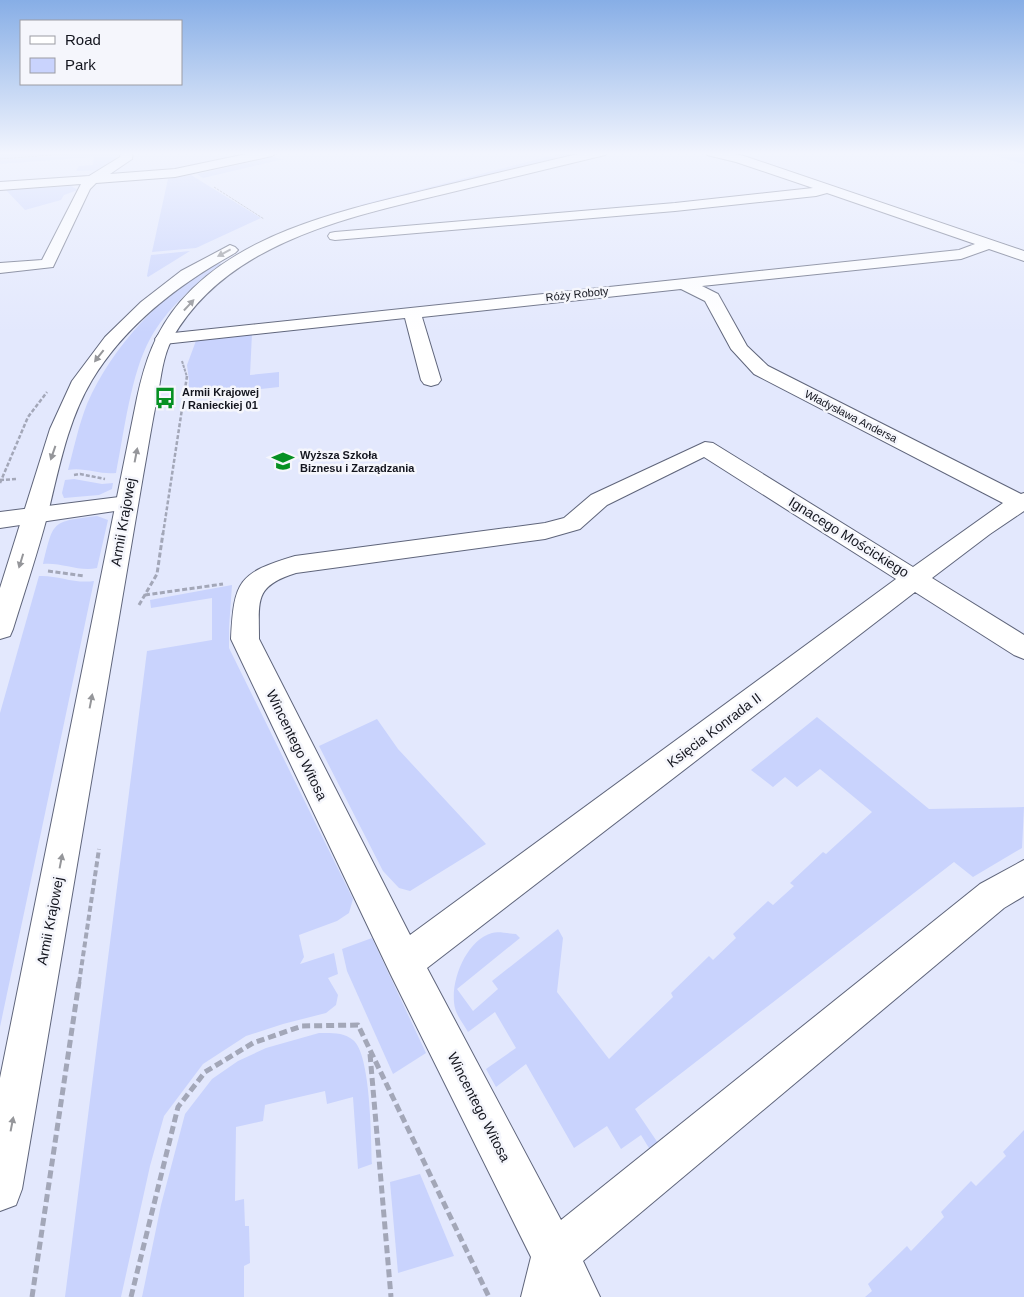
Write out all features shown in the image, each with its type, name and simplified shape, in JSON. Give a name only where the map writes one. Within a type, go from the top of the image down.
[{"type":"street","points":[[0,268],[48,264],[72,213]]},
{"type":"street","points":[[0,629],[48,467],[69,407],[81,382],[98,356],[146,307],[177,282],[224,253],[297,220],[321,213]]},
{"type":"street","name":"Armii Krajowej","points":[[0,1189],[119,491],[154,366],[164,339],[180,314],[201,291],[221,274],[242,260],[292,234],[316,224],[353,213]]},
{"type":"street","points":[[335,236],[610,213]]},
{"type":"street","points":[[896,213],[1024,256]]},
{"type":"street","name":"Róży Roboty","points":[[164,339],[961,254],[989,244]]},
{"type":"street","points":[[682,283],[712,298],[737,278]]},
{"type":"street","name":"Władysława Andersa","points":[[712,298],[740,349],[761,370],[1021,501]]},
{"type":"street","points":[[412,312],[431,380]]},
{"type":"street","name":"Ignacego Mościckiego","points":[[253,583],[269,572],[295,565],[545,531],[572,524],[599,500],[671,463],[705,448],[1024,648]]},
{"type":"street","points":[[0,520],[35,515],[119,491]]},
{"type":"street","name":"Księcia Konrada II","points":[[404,962],[1021,501]]},
{"type":"street","name":"Wincentego Witosa","points":[[253,583],[246,600],[245,639],[404,962],[576,1297]]},
{"type":"street","points":[[545,1297],[555,1254],[992,896],[1024,877]]},
{"type":"path","points":[[254,213],[264,219]]},
{"type":"path","points":[[138,607],[157,574],[187,377],[180,356],[186,336]]},
{"type":"path","points":[[66,476],[80,474],[103,479],[119,491]]},
{"type":"path","points":[[0,480],[22,479]]},
{"type":"path","points":[[44,571],[87,577]]},
{"type":"path","points":[[145,595],[232,582],[253,583]]},
{"type":"path","points":[[32,1297],[100,847]]},
{"type":"path","points":[[131,1297],[178,1107],[205,1072],[253,1043],[302,1026],[358,1025],[489,1297]]},
{"type":"path","points":[[370,1051],[391,1297]]},
{"type":"green space","points":[[161,213],[252,213],[261,218],[196,248],[152,252]]},
{"type":"green space","points":[[190,251],[148,277],[147,276],[151,255]]},
{"type":"green space","points":[[218,263],[222,264],[191,289],[164,317],[143,353],[133,386],[116,473],[80,469],[68,470],[87,404],[110,361],[141,323],[158,306],[177,290]]},
{"type":"green space","points":[[252,333],[250,375],[279,372],[279,387],[188,397],[189,380],[187,365],[197,338]]},
{"type":"green space","points":[[74,479],[102,484],[113,483],[112,489],[99,495],[64,498],[62,493],[65,480]]},
{"type":"green space","points":[[97,516],[108,520],[97,568],[84,569],[56,564],[43,564],[50,539],[57,526],[71,520]]},
{"type":"green space","points":[[39,576],[87,582],[94,581],[0,1027],[0,713]]},
{"type":"green space","points":[[232,585],[229,648],[353,899],[349,913],[337,921],[299,935],[304,957],[300,964],[334,953],[338,974],[328,978],[338,995],[336,1005],[326,1013],[246,1036],[203,1064],[164,1116],[150,1166],[121,1297],[65,1297],[147,651],[212,640],[212,598],[151,608],[150,600]]},
{"type":"green space","points":[[817,717],[929,809],[1024,807],[1022,848],[973,877],[954,862],[635,1109],[660,1146],[652,1153],[641,1135],[621,1149],[607,1126],[574,1148],[526,1064],[496,1087],[486,1069],[516,1048],[495,1012],[468,1032],[457,1014],[454,998],[455,987],[457,975],[467,953],[474,944],[492,933],[516,934],[520,938],[457,989],[473,1011],[498,989],[492,981],[558,929],[563,938],[557,992],[609,1059],[673,997],[671,993],[709,956],[713,960],[736,938],[733,934],[768,901],[773,905],[794,886],[790,883],[823,852],[826,854],[872,812],[820,769],[797,787],[785,777],[773,787],[751,770]]},
{"type":"green space","points":[[377,719],[398,749],[486,844],[410,891],[399,888],[383,871],[319,746]]},
{"type":"green space","points":[[372,938],[426,1053],[393,1074],[347,971],[342,949]]},
{"type":"green space","points":[[319,1033],[349,1037],[359,1048],[367,1079],[372,1164],[358,1169],[353,1097],[327,1104],[325,1091],[265,1105],[263,1121],[236,1127],[235,1201],[244,1199],[245,1226],[249,1226],[250,1263],[244,1266],[244,1297],[142,1297],[161,1205],[185,1114],[212,1079],[238,1061],[266,1048]]},
{"type":"green space","points":[[1024,1130],[1024,1297],[865,1297],[872,1291],[868,1284],[907,1246],[911,1251],[944,1217],[941,1212],[971,1181],[976,1186],[1006,1156],[1003,1152]]},
{"type":"green space","points":[[420,1174],[454,1256],[398,1273],[390,1182]]},
{"type":"place","name":"Armii Krajowej / Ranieckiej 01","points":[[165,398]]},
{"type":"place","name":"Wyższa Szkoła Biznesu i Zarządzania","points":[[283,461]]}]
